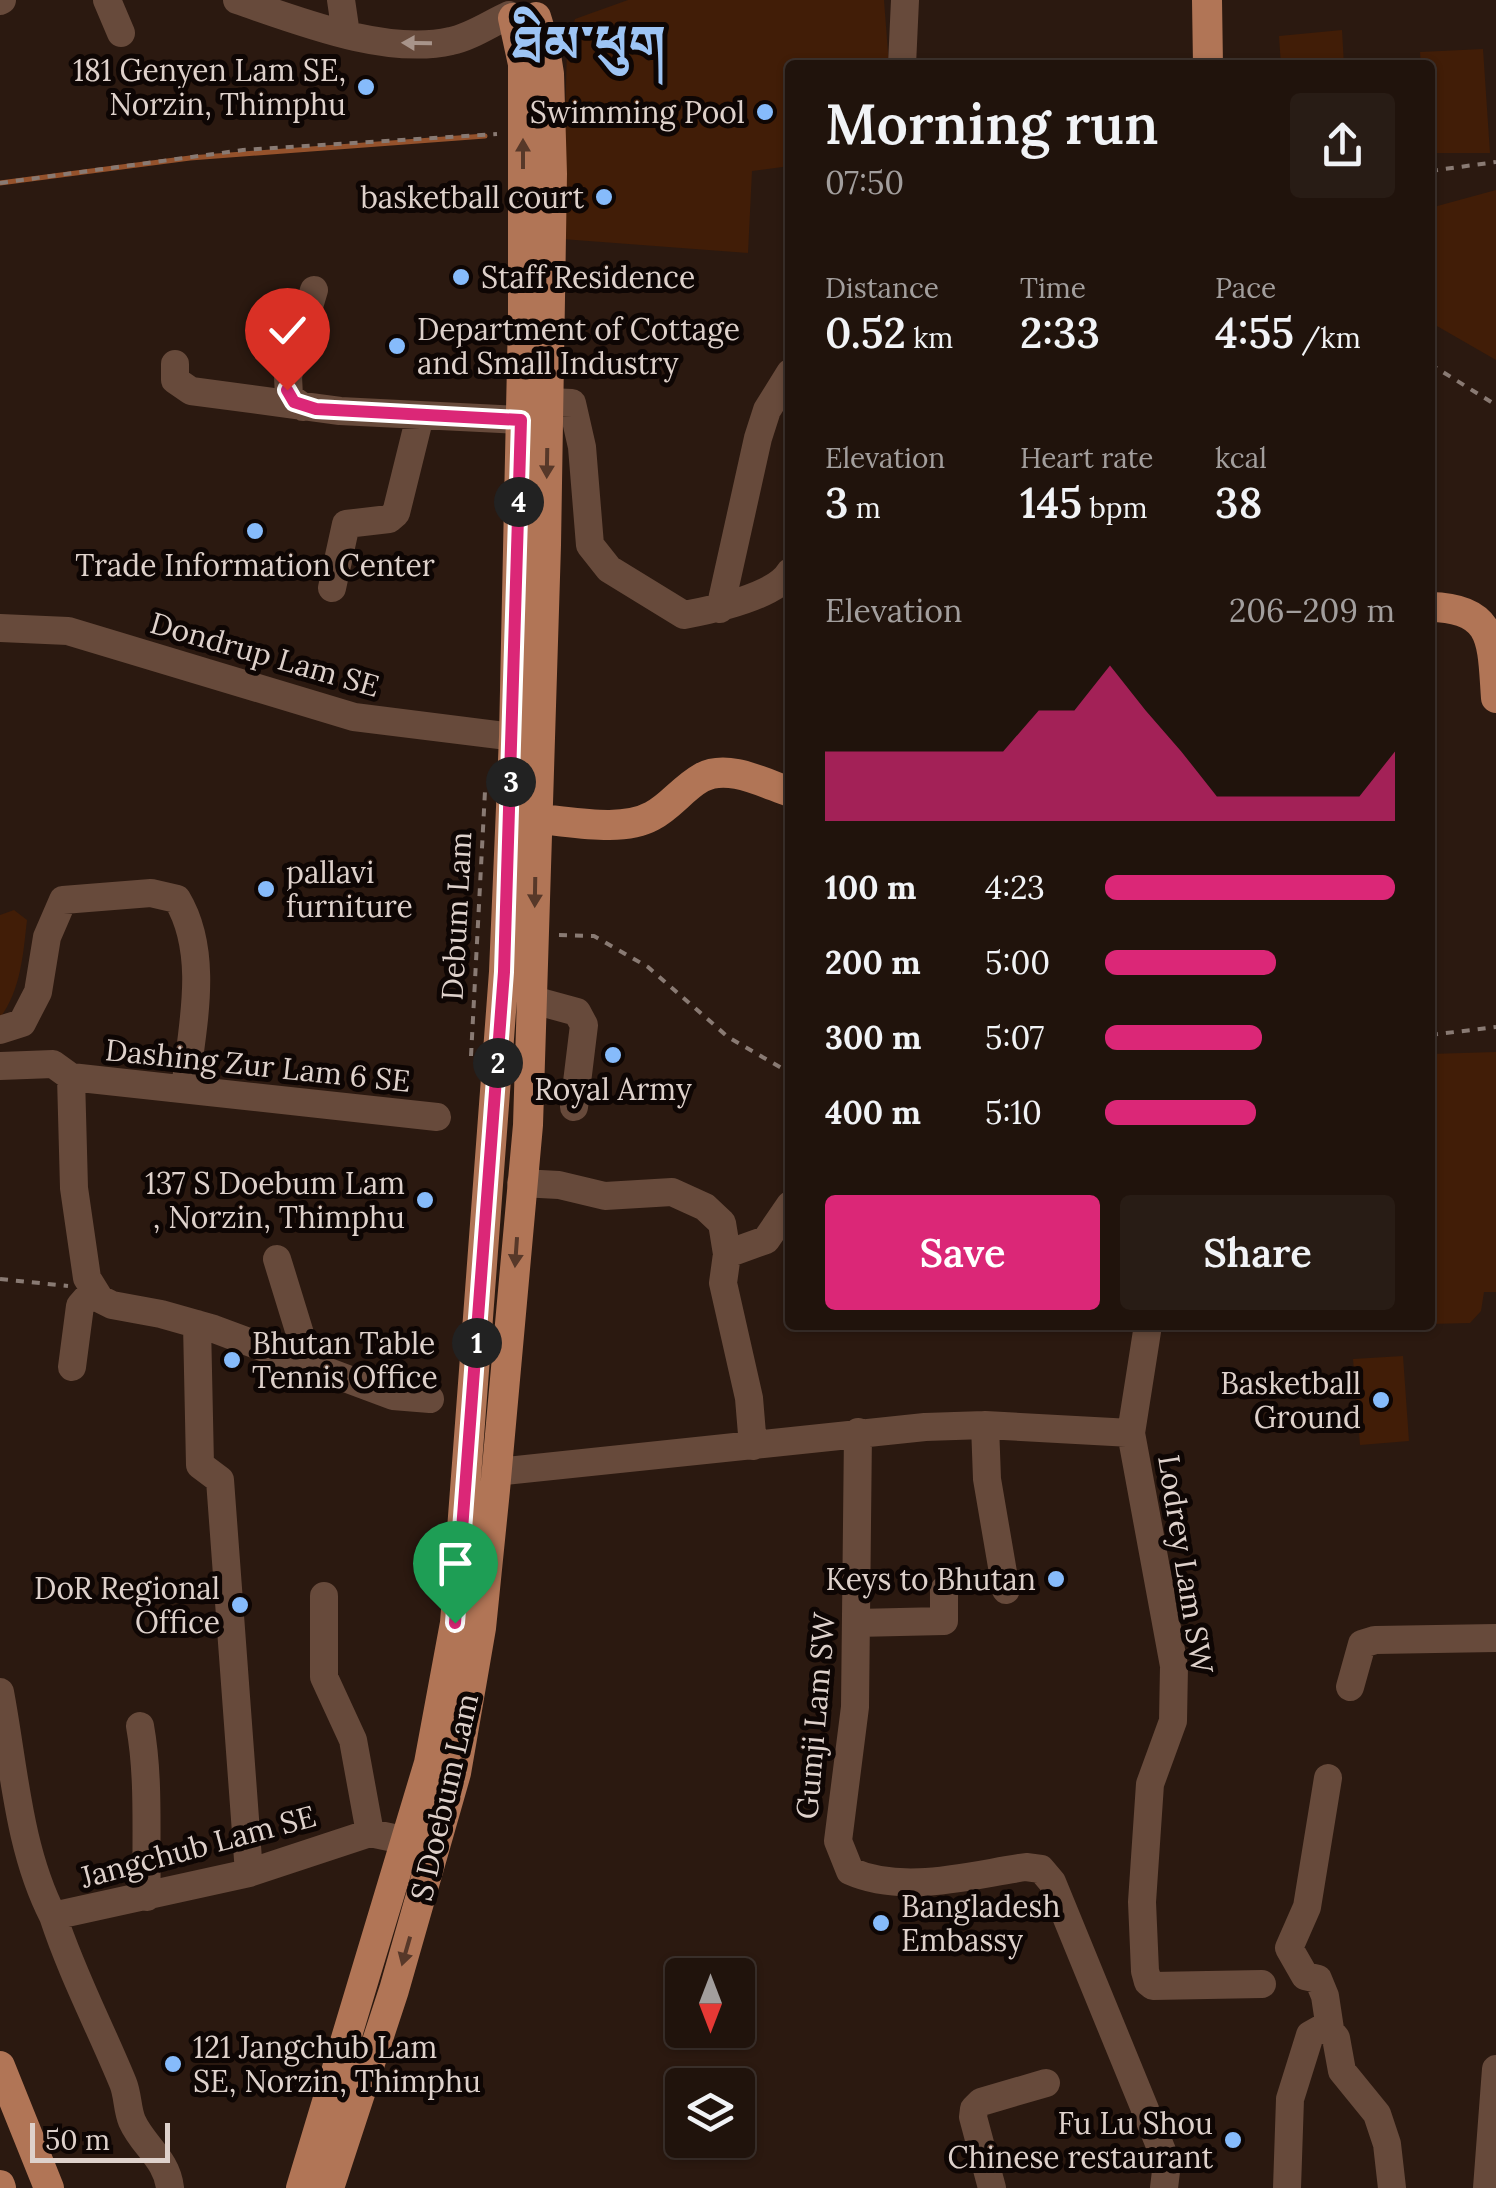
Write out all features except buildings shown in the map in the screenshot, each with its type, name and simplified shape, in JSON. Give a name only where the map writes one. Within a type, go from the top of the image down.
[{"type":"main road","points":[[1206,0],[1208,60]]},
{"type":"main road","name":"S Doebum Lam","points":[[329,2188],[394,1990],[456,1773],[481,1628],[528,1125],[548,402],[523,64],[523,6]]},
{"type":"main road","name":"S Doebum Lam","points":[[301,2188],[429,1764],[455,1623],[504,972],[521,420],[537,240]]},
{"type":"main road","points":[[1435,607],[1456,607],[1476,616],[1488,629],[1496,698]]},
{"type":"main road","points":[[536,819],[617,824],[638,821],[652,816],[703,776],[723,772],[785,791]]},
{"type":"main road","points":[[0,2066],[49,2188]]},
{"type":"street","points":[[108,0],[121,33]]},
{"type":"street","points":[[237,0],[346,34],[407,44],[456,40],[523,6]]},
{"type":"street","points":[[341,0],[346,34]]},
{"type":"street","points":[[902,60],[905,0]]},
{"type":"street","points":[[303,407],[289,397],[288,376],[314,290]]},
{"type":"street","points":[[174,364],[174,380],[192,391],[303,407],[521,420]]},
{"type":"street","points":[[720,609],[758,438],[767,410],[785,381]]},
{"type":"street","points":[[548,402],[572,403],[582,447],[590,545],[609,568],[684,615],[720,609],[785,579]]},
{"type":"street","points":[[332,588],[346,524],[389,520],[396,513],[420,416]]},
{"type":"street","name":"Dondrup Lam SE","points":[[0,628],[68,630],[354,717],[514,737]]},
{"type":"street","points":[[0,1030],[22,1024],[38,992],[46,937],[63,900],[151,893],[177,898],[187,916],[194,944],[194,1006],[185,1089]]},
{"type":"street","points":[[533,1000],[577,1012],[584,1025],[574,1108]]},
{"type":"street","name":"Dashing Zur Lam 6 SE","points":[[0,1066],[53,1064],[71,1077],[438,1117]]},
{"type":"street","points":[[71,1077],[74,1188],[86,1278],[93,1291],[112,1306],[197,1324],[393,1396],[430,1400]]},
{"type":"street","points":[[521,1182],[558,1185],[606,1196],[672,1192],[704,1207],[722,1223],[727,1254],[723,1283],[749,1398],[754,1446]]},
{"type":"street","points":[[727,1254],[766,1240],[785,1213]]},
{"type":"street","points":[[277,1260],[309,1363]]},
{"type":"street","points":[[72,1367],[80,1306],[93,1291]]},
{"type":"street","points":[[197,1324],[200,1466],[220,1480],[249,1873]]},
{"type":"street","points":[[1131,1433],[1147,1330]]},
{"type":"street","points":[[985,1425],[987,1478],[1006,1590]]},
{"type":"street","name":"Lodrey Lam SW","points":[[496,1472],[696,1458],[858,1432],[985,1425],[1131,1433],[1174,1666],[1173,1721],[1150,1784],[1142,1902],[1145,1971],[1153,1986],[1262,1984]]},
{"type":"street","name":"Gumji Lam SW","points":[[858,1432],[854,1722],[838,1840],[850,1871],[870,1880],[909,1883],[1026,1867],[1041,1869],[1052,1882],[1167,2163],[1164,2188]]},
{"type":"street","points":[[856,1623],[944,1621],[944,1590]]},
{"type":"street","points":[[324,1596],[324,1676],[353,1740],[370,1833]]},
{"type":"street","points":[[1350,1687],[1362,1644],[1374,1640],[1496,1638]]},
{"type":"street","name":"Jangchub Lam SE","points":[[0,1692],[29,1856],[54,1916],[249,1873],[370,1833],[408,1840]]},
{"type":"street","points":[[140,1726],[147,1765],[147,1897]]},
{"type":"street","points":[[1328,1778],[1307,1907],[1289,1948],[1305,1976],[1318,1979],[1342,2071],[1377,2114],[1387,2144],[1392,2188]]},
{"type":"street","points":[[54,1916],[72,1970],[126,2090],[132,2122],[164,2165],[170,2188]]},
{"type":"street","points":[[1288,2188],[1289,2112],[1298,2070],[1310,2036],[1321,2027],[1330,2029]]},
{"type":"street","points":[[1486,2188],[1496,2069]]},
{"type":"street","points":[[992,2188],[974,2109],[980,2102],[1046,2083]]},
{"type":"path","points":[[0,183],[242,150],[500,134]]},
{"type":"path","points":[[1435,170],[1496,162]]},
{"type":"path","points":[[1435,367],[1496,405]]},
{"type":"path","name":"Debum Lam","points":[[471,1060],[486,792]]},
{"type":"path","points":[[534,934],[594,936],[648,967],[728,1036],[785,1070]]},
{"type":"path","points":[[1435,1034],[1496,1027]]},
{"type":"path","points":[[0,1279],[93,1291]]},
{"type":"shaded area","points":[[628,0],[884,0],[889,60],[785,60],[785,167],[752,171],[748,253],[562,239],[567,47],[575,19]]},
{"type":"shaded area","points":[[1342,30],[1344,60],[1281,60],[1279,36]]},
{"type":"shaded area","points":[[1483,49],[1490,153],[1435,153],[1435,60],[1421,60],[1420,52]]},
{"type":"shaded area","points":[[1496,190],[1496,360],[1435,325],[1435,207]]},
{"type":"shaded area","points":[[14,910],[27,920],[24,946],[17,983],[0,1018],[0,915]]},
{"type":"shaded area","points":[[1496,1052],[1496,1292],[1484,1292],[1481,1311],[1470,1323],[1435,1324],[1435,1054]]},
{"type":"shaded area","name":"Basketball Ground","points":[[1403,1356],[1409,1441],[1360,1445],[1353,1359]]},
{"type":"waterway","points":[[0,183],[190,158],[485,136]]},
{"type":"place","name":"181 Genyen Lam SE, Norzin, Thimphu","points":[[366,87]]},
{"type":"place","name":"Swimming Pool","points":[[765,112]]},
{"type":"place","name":"basketball court","points":[[604,197]]},
{"type":"place","name":"Staff Residence","points":[[461,277]]},
{"type":"place","name":"Department of Cottage and Small Industry","points":[[397,346]]},
{"type":"place","name":"Trade Information Center","points":[[255,531]]},
{"type":"place","name":"pallavi furniture","points":[[266,889]]},
{"type":"place","name":"Royal Army","points":[[613,1055]]},
{"type":"place","name":"137 S Doebum Lam , Norzin, Thimphu","points":[[425,1200]]},
{"type":"place","name":"Bhutan Table Tennis Office","points":[[232,1360]]},
{"type":"place","name":"Basketball Ground","points":[[1381,1400]]},
{"type":"place","name":"Keys to Bhutan","points":[[1056,1579]]},
{"type":"place","name":"DoR Regional Office","points":[[240,1605]]},
{"type":"place","name":"Bangladesh Embassy","points":[[881,1923]]},
{"type":"place","name":"121 Jangchub Lam SE, Norzin, Thimphu","points":[[173,2064]]},
{"type":"place","name":"Fu Lu Shou Chinese restaurant","points":[[1233,2140]]},
{"type":"district","name":"ཐིམ་ཕུག","points":[[589,43]]},
{"type":"route","points":[[287,390],[294,402],[316,409],[521,420],[504,972],[455,1623]]}]
